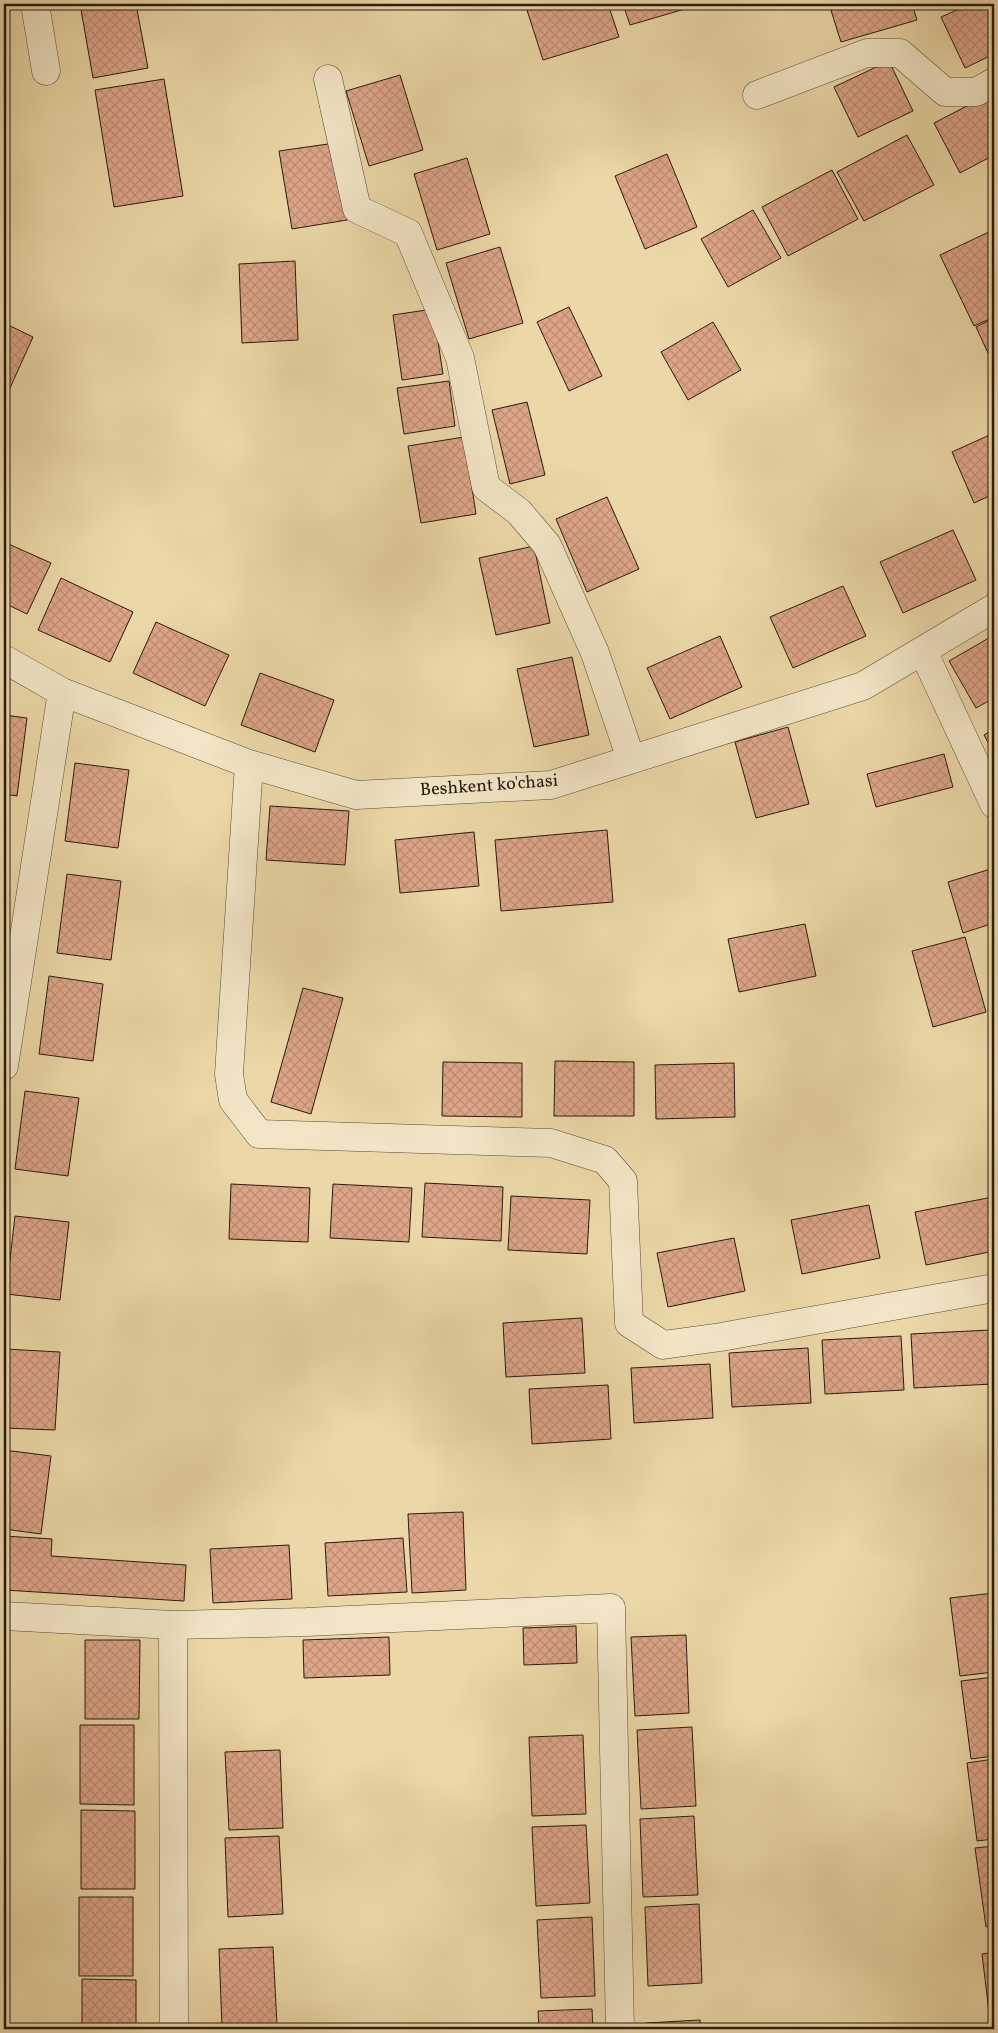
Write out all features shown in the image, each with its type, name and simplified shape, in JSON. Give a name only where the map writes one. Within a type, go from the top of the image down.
[{"type":"street","points":[[35,4],[46,71]]},
{"type":"street","points":[[757,95],[867,54],[900,53],[944,92],[976,92],[994,82]]},
{"type":"street","points":[[328,79],[357,209],[408,233],[460,358],[486,487],[519,512],[547,545],[595,653],[632,759]]},
{"type":"street","name":"Beshkent ko'chasi","points":[[4,659],[62,692],[249,764],[356,795],[551,785],[863,686],[994,608]]},
{"type":"street","points":[[923,651],[994,804]]},
{"type":"street","points":[[4,1066],[62,692]]},
{"type":"street","points":[[249,764],[229,1074],[233,1100],[259,1134],[551,1143],[605,1160],[624,1181],[629,1323],[662,1345],[721,1337],[994,1288]]},
{"type":"street","points":[[4,1616],[173,1625],[306,1622],[611,1608],[620,2029]]},
{"type":"street","points":[[173,1625],[174,2029]]},
{"type":"building","points":[[80,4],[136,4],[148,68],[93,78]]},
{"type":"building","points":[[537,4],[608,4],[619,37],[543,60],[526,7]]},
{"type":"building","points":[[623,4],[702,4],[630,25]]},
{"type":"building","points":[[829,4],[912,4],[917,20],[841,42]]},
{"type":"building","points":[[971,4],[994,4],[994,54],[965,68],[941,17]]},
{"type":"building","points":[[889,61],[913,111],[858,137],[834,87]]},
{"type":"building","points":[[400,75],[423,150],[369,166],[346,91]]},
{"type":"building","points":[[164,79],[183,196],[114,207],[95,90]]},
{"type":"building","points":[[994,92],[994,155],[960,173],[934,123]]},
{"type":"building","points":[[907,135],[934,185],[864,221],[837,172]]},
{"type":"building","points":[[335,143],[347,220],[292,229],[279,151]]},
{"type":"building","points":[[667,154],[697,227],[645,249],[615,176]]},
{"type":"building","points":[[467,158],[490,234],[437,250],[414,174]]},
{"type":"building","points":[[832,170],[858,219],[788,256],[762,207]]},
{"type":"building","points":[[753,210],[781,258],[728,287],[701,239]]},
{"type":"building","points":[[991,231],[994,239],[994,317],[974,326],[940,255]]},
{"type":"building","points":[[500,247],[523,323],[469,339],[446,263]]},
{"type":"building","points":[[295,261],[298,340],[242,343],[239,264]]},
{"type":"building","points":[[569,307],[602,376],[569,391],[537,322]]},
{"type":"building","points":[[433,309],[443,374],[402,380],[393,315]]},
{"type":"building","points":[[994,318],[994,366],[976,327]]},
{"type":"building","points":[[713,322],[741,370],[688,400],[661,352]]},
{"type":"building","points":[[4,323],[33,337],[10,388],[4,385]]},
{"type":"building","points":[[449,381],[455,426],[404,434],[397,388]]},
{"type":"building","points":[[527,402],[545,475],[510,484],[492,410]]},
{"type":"building","points":[[994,433],[994,494],[974,503],[952,452]]},
{"type":"building","points":[[464,437],[476,514],[421,523],[408,446]]},
{"type":"building","points":[[607,497],[639,569],[587,592],[556,519]]},
{"type":"building","points":[[953,530],[976,580],[903,613],[880,562]]},
{"type":"building","points":[[4,542],[51,563],[27,614],[4,603]]},
{"type":"building","points":[[534,546],[550,623],[496,635],[479,558]]},
{"type":"building","points":[[61,578],[133,612],[110,662],[38,630]]},
{"type":"building","points":[[843,586],[866,636],[793,668],[770,617]]},
{"type":"building","points":[[156,622],[229,655],[205,706],[133,673]]},
{"type":"building","points":[[994,635],[994,698],[976,708],[949,661]]},
{"type":"building","points":[[720,636],[742,687],[670,719],[647,668]]},
{"type":"building","points":[[572,657],[589,735],[534,747],[517,669]]},
{"type":"building","points":[[260,673],[334,700],[315,752],[241,725]]},
{"type":"building","points":[[4,715],[27,718],[17,796],[4,794]]},
{"type":"building","points":[[788,727],[809,804],[756,818],[735,742]]},
{"type":"building","points":[[994,729],[994,753],[984,735]]},
{"type":"building","points":[[944,754],[953,787],[876,807],[867,774]]},
{"type":"building","points":[[75,763],[129,770],[118,848],[65,841]]},
{"type":"building","points":[[270,806],[349,811],[345,865],[266,860]]},
{"type":"building","points":[[607,830],[613,902],[501,911],[495,840]]},
{"type":"building","points":[[474,832],[479,886],[400,893],[395,840]]},
{"type":"building","points":[[4,855],[9,855],[4,894]]},
{"type":"building","points":[[994,868],[994,923],[963,933],[948,882]]},
{"type":"building","points":[[67,874],[121,881],[111,960],[57,953]]},
{"type":"building","points":[[805,924],[816,976],[739,992],[728,939]]},
{"type":"building","points":[[965,937],[986,1012],[933,1027],[912,951]]},
{"type":"building","points":[[49,976],[103,984],[93,1061],[39,1054]]},
{"type":"building","points":[[303,988],[343,998],[311,1114],[271,1102]]},
{"type":"building","points":[[555,1061],[634,1062],[634,1116],[554,1116]]},
{"type":"building","points":[[443,1062],[522,1063],[522,1117],[442,1116]]},
{"type":"building","points":[[734,1063],[735,1117],[656,1119],[655,1065]]},
{"type":"building","points":[[25,1091],[79,1098],[68,1176],[15,1169]]},
{"type":"building","points":[[425,1183],[503,1187],[501,1241],[422,1237]]},
{"type":"building","points":[[231,1184],[310,1188],[308,1242],[229,1239]]},
{"type":"building","points":[[333,1184],[412,1188],[409,1242],[330,1238]]},
{"type":"building","points":[[511,1196],[590,1200],[587,1254],[508,1250]]},
{"type":"building","points":[[993,1197],[994,1251],[926,1265],[915,1212]]},
{"type":"building","points":[[869,1205],[880,1258],[802,1274],[791,1220]]},
{"type":"building","points":[[15,1216],[69,1222],[60,1300],[6,1294]]},
{"type":"building","points":[[734,1238],[745,1291],[668,1307],[657,1253]]},
{"type":"building","points":[[582,1318],[585,1373],[506,1377],[503,1323]]},
{"type":"building","points":[[990,1330],[993,1384],[914,1388],[911,1334]]},
{"type":"building","points":[[901,1336],[904,1390],[825,1394],[822,1340]]},
{"type":"building","points":[[808,1348],[811,1403],[732,1407],[729,1353]]},
{"type":"building","points":[[5,1349],[60,1352],[55,1430],[4,1428]]},
{"type":"building","points":[[710,1364],[713,1418],[634,1423],[631,1368]]},
{"type":"building","points":[[608,1385],[611,1439],[532,1444],[529,1389]]},
{"type":"building","points":[[4,1450],[51,1456],[41,1534],[4,1529]]},
{"type":"building","points":[[463,1512],[466,1590],[412,1593],[408,1514]]},
{"type":"building","points":[[4,1536],[52,1539],[51,1556],[186,1565],[184,1601],[4,1590]]},
{"type":"building","points":[[403,1538],[407,1592],[328,1596],[325,1543]]},
{"type":"building","points":[[289,1545],[292,1599],[213,1603],[210,1549]]},
{"type":"building","points":[[994,1593],[994,1672],[960,1676],[950,1598]]},
{"type":"building","points":[[576,1626],[577,1663],[524,1665],[523,1628]]},
{"type":"building","points":[[686,1635],[689,1713],[635,1716],[631,1637]]},
{"type":"building","points":[[389,1637],[390,1675],[304,1678],[303,1640]]},
{"type":"building","points":[[85,1640],[140,1640],[139,1719],[85,1719]]},
{"type":"building","points":[[994,1677],[994,1756],[971,1759],[961,1681]]},
{"type":"building","points":[[80,1725],[134,1725],[134,1805],[80,1804]]},
{"type":"building","points":[[692,1727],[696,1806],[641,1809],[637,1730]]},
{"type":"building","points":[[583,1735],[586,1814],[532,1816],[529,1737]]},
{"type":"building","points":[[280,1750],[283,1828],[229,1830],[225,1752]]},
{"type":"building","points":[[994,1759],[994,1839],[977,1841],[967,1763]]},
{"type":"building","points":[[81,1810],[135,1811],[135,1889],[81,1889]]},
{"type":"building","points":[[694,1816],[698,1895],[643,1897],[640,1819]]},
{"type":"building","points":[[586,1825],[590,1903],[536,1906],[532,1827]]},
{"type":"building","points":[[279,1836],[283,1914],[228,1917],[225,1838]]},
{"type":"building","points":[[994,1846],[994,1925],[986,1927],[975,1848]]},
{"type":"building","points":[[79,1897],[133,1897],[133,1976],[79,1976]]},
{"type":"building","points":[[699,1904],[702,1983],[648,1986],[645,1907]]},
{"type":"building","points":[[592,1917],[595,1996],[541,1998],[537,1920]]},
{"type":"building","points":[[273,1947],[277,2025],[222,2027],[219,1949]]},
{"type":"building","points":[[994,1952],[994,2029],[991,2029],[982,1954]]},
{"type":"building","points":[[82,1979],[136,1980],[136,2029],[82,2029]]},
{"type":"building","points":[[592,2009],[593,2029],[539,2029],[538,2011]]},
{"type":"building","points":[[700,2020],[701,2029],[646,2029],[646,2023]]}]
